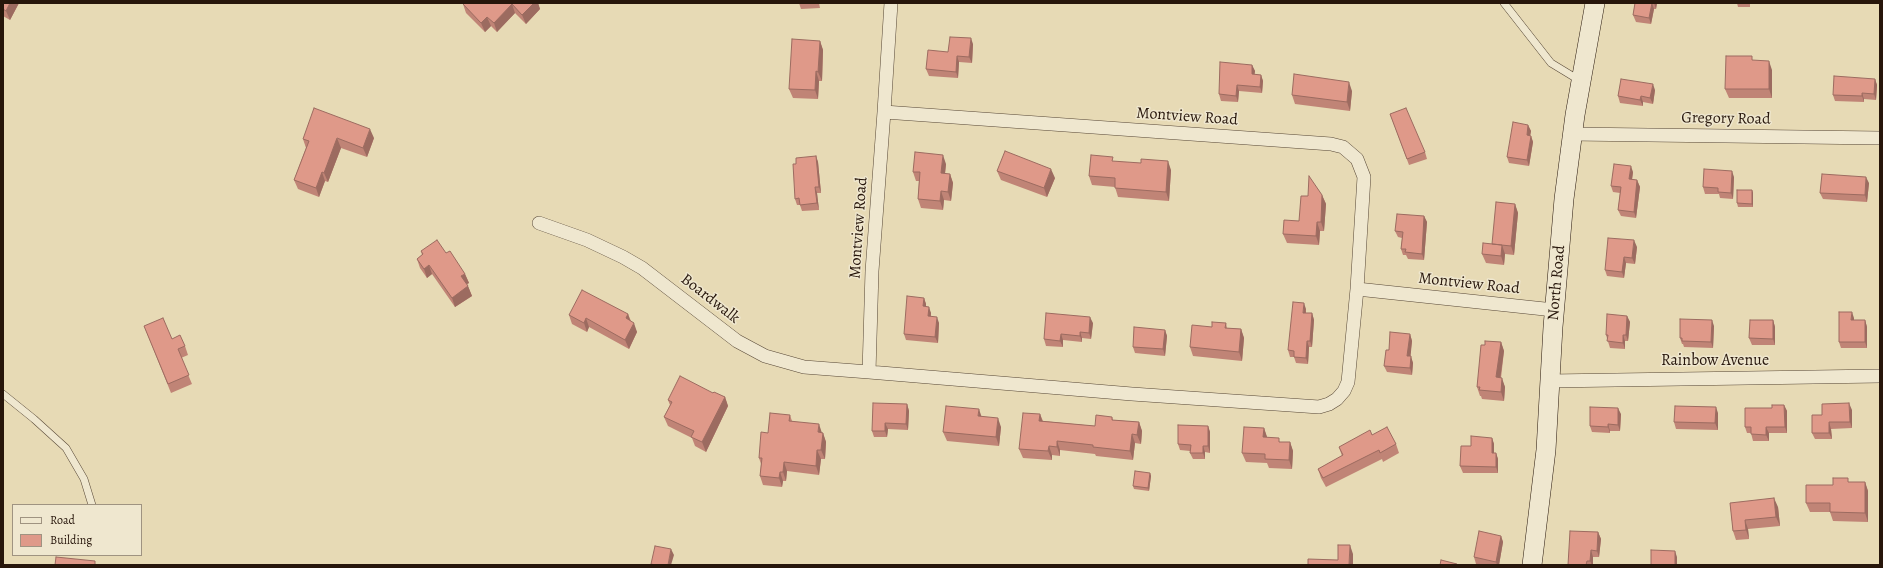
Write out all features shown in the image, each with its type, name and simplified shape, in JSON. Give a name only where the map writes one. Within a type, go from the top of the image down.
[{"type":"main road","name":"North Road","points":[[1532,565],[1546,450],[1554,310],[1564,199],[1572,134],[1595,3]]},
{"type":"street","points":[[884,112],[892,3]]},
{"type":"street","name":"Montview Road","points":[[884,112],[1330,144],[1343,147],[1357,159],[1364,177],[1357,289],[1348,382],[1344,391],[1337,399],[1329,404],[1319,407],[1132,394],[869,372],[872,271],[884,112]]},
{"type":"street","name":"Gregory Road","points":[[1572,134],[1880,138]]},
{"type":"street","name":"Boardwalk","points":[[539,223],[575,236],[623,257],[642,268],[737,341],[765,356],[804,367],[869,372]]},
{"type":"street","name":"Montview Road","points":[[1357,289],[1554,310]]},
{"type":"street","name":"Rainbow Avenue","points":[[1550,381],[1628,378],[1880,376]]},
{"type":"lane","points":[[1504,3],[1551,63],[1581,82]]},
{"type":"lane","points":[[3,394],[66,448],[84,479],[92,504]]},
{"type":"building","points":[[3,3],[10,3],[6,11],[3,9]]},
{"type":"building","points":[[534,3],[522,15],[512,4],[494,23],[487,17],[481,23],[463,4]]},
{"type":"building","points":[[1635,3],[1652,3],[1649,18],[1633,15]]},
{"type":"building","points":[[950,37],[971,38],[969,57],[957,56],[956,72],[926,69],[928,50],[948,52]]},
{"type":"building","points":[[792,39],[820,41],[815,90],[789,89]]},
{"type":"building","points":[[1726,56],[1752,56],[1752,60],[1769,61],[1769,89],[1725,89]]},
{"type":"building","points":[[1220,62],[1252,65],[1252,74],[1261,75],[1260,87],[1237,85],[1236,96],[1219,94]]},
{"type":"building","points":[[1294,74],[1349,82],[1347,102],[1292,95]]},
{"type":"building","points":[[1834,76],[1875,79],[1874,94],[1862,93],[1862,96],[1833,95]]},
{"type":"building","points":[[1621,79],[1653,84],[1650,98],[1641,96],[1640,100],[1618,96]]},
{"type":"building","points":[[314,108],[370,129],[363,148],[337,138],[324,173],[322,172],[316,188],[294,180],[309,141],[303,139]]},
{"type":"building","points":[[1406,108],[1425,152],[1407,159],[1390,114]]},
{"type":"building","points":[[1513,122],[1528,125],[1527,135],[1531,136],[1527,160],[1507,157]]},
{"type":"building","points":[[1005,151],[1051,169],[1044,188],[997,171]]},
{"type":"building","points":[[915,152],[943,155],[941,173],[950,174],[948,192],[941,191],[940,201],[918,199],[920,172],[913,172]]},
{"type":"building","points":[[1091,155],[1113,157],[1112,161],[1141,163],[1141,159],[1168,161],[1166,192],[1115,188],[1115,178],[1089,176]]},
{"type":"building","points":[[816,156],[819,187],[815,187],[817,203],[800,205],[799,198],[795,199],[793,164],[796,164],[796,158]]},
{"type":"building","points":[[1614,164],[1631,166],[1629,179],[1637,180],[1634,212],[1618,210],[1621,187],[1611,186]]},
{"type":"building","points":[[1704,169],[1732,171],[1731,193],[1718,192],[1718,188],[1703,187]]},
{"type":"building","points":[[1822,174],[1866,177],[1865,195],[1820,193]]},
{"type":"building","points":[[1309,176],[1322,195],[1321,222],[1317,222],[1316,236],[1283,234],[1284,220],[1299,221],[1301,196],[1308,196]]},
{"type":"building","points":[[1737,190],[1752,190],[1752,204],[1737,203]]},
{"type":"building","points":[[1496,202],[1515,204],[1511,246],[1492,244]]},
{"type":"building","points":[[1397,214],[1424,216],[1422,254],[1405,252],[1406,249],[1401,249],[1403,232],[1395,231]]},
{"type":"building","points":[[1608,238],[1634,240],[1632,258],[1624,257],[1622,272],[1605,270]]},
{"type":"building","points":[[437,240],[446,253],[450,251],[465,274],[461,276],[468,286],[452,298],[429,265],[424,269],[417,259],[423,254],[421,251]]},
{"type":"building","points":[[1483,243],[1502,245],[1501,256],[1482,254]]},
{"type":"building","points":[[582,290],[628,314],[626,318],[634,323],[625,340],[586,318],[584,323],[569,315]]},
{"type":"building","points":[[907,296],[924,298],[923,306],[929,307],[928,316],[937,317],[935,337],[904,334]]},
{"type":"building","points":[[1293,302],[1304,303],[1303,313],[1312,313],[1310,341],[1307,341],[1306,358],[1294,357],[1294,351],[1288,350]]},
{"type":"building","points":[[1839,312],[1852,312],[1851,320],[1865,320],[1865,342],[1839,342]]},
{"type":"building","points":[[1046,313],[1090,317],[1089,333],[1080,332],[1080,336],[1061,334],[1060,341],[1044,339]]},
{"type":"building","points":[[1607,314],[1627,316],[1626,335],[1623,335],[1623,343],[1607,341]]},
{"type":"building","points":[[163,318],[172,339],[180,335],[185,346],[178,349],[189,375],[168,384],[144,326]]},
{"type":"building","points":[[1680,319],[1712,320],[1711,342],[1682,341],[1682,338],[1680,338]]},
{"type":"building","points":[[1750,320],[1773,320],[1773,339],[1749,338]]},
{"type":"building","points":[[1212,322],[1226,323],[1225,328],[1241,329],[1239,352],[1190,347],[1192,325],[1212,327]]},
{"type":"building","points":[[1134,327],[1165,330],[1163,349],[1133,347]]},
{"type":"building","points":[[1390,332],[1410,334],[1407,356],[1411,356],[1410,368],[1384,366],[1386,350],[1389,350]]},
{"type":"building","points":[[1485,341],[1501,342],[1496,377],[1502,378],[1501,392],[1479,390],[1480,387],[1477,387],[1481,345],[1485,345]]},
{"type":"building","points":[[680,376],[713,393],[714,392],[725,397],[702,442],[691,437],[694,431],[664,417],[672,402],[668,400]]},
{"type":"building","points":[[873,403],[907,404],[906,424],[885,423],[885,431],[872,431]]},
{"type":"building","points":[[1849,403],[1850,422],[1829,422],[1829,433],[1812,433],[1812,415],[1822,415],[1822,404]]},
{"type":"building","points":[[1772,405],[1784,405],[1785,427],[1766,427],[1766,435],[1751,434],[1751,427],[1745,427],[1745,408],[1772,408]]},
{"type":"building","points":[[946,406],[979,409],[978,416],[998,418],[996,437],[943,432]]},
{"type":"building","points":[[1675,406],[1716,407],[1715,423],[1674,422]]},
{"type":"building","points":[[1590,407],[1618,408],[1618,425],[1608,424],[1608,427],[1590,426]]},
{"type":"building","points":[[770,413],[790,415],[789,421],[819,424],[818,432],[823,433],[821,450],[817,450],[816,466],[784,462],[783,472],[780,472],[779,478],[760,476],[762,458],[759,458],[761,432],[768,433]]},
{"type":"building","points":[[1023,413],[1040,414],[1039,421],[1095,426],[1096,415],[1112,417],[1112,420],[1139,422],[1137,435],[1132,434],[1130,451],[1057,441],[1057,447],[1049,446],[1048,451],[1019,449]]},
{"type":"building","points":[[1178,425],[1208,426],[1208,446],[1203,446],[1203,453],[1190,453],[1191,445],[1178,444]]},
{"type":"building","points":[[1244,427],[1264,428],[1263,437],[1279,438],[1279,442],[1290,442],[1289,460],[1265,459],[1265,454],[1242,453]]},
{"type":"building","points":[[1387,427],[1396,444],[1380,453],[1379,450],[1323,478],[1318,469],[1343,455],[1339,447],[1370,430],[1372,435]]},
{"type":"building","points":[[1471,436],[1492,438],[1492,453],[1496,453],[1496,467],[1460,466],[1461,446],[1471,446]]},
{"type":"building","points":[[1135,471],[1150,473],[1148,488],[1133,486]]},
{"type":"building","points":[[1833,478],[1848,478],[1848,482],[1865,482],[1865,513],[1830,512],[1830,503],[1806,503],[1806,485],[1833,485]]},
{"type":"building","points":[[1774,498],[1776,517],[1745,520],[1746,530],[1733,531],[1730,503]]},
{"type":"building","points":[[1479,531],[1501,536],[1496,562],[1474,557]]},
{"type":"building","points":[[1570,531],[1598,532],[1597,551],[1591,550],[1590,561],[1587,561],[1586,565],[1568,565]]},
{"type":"building","points":[[1338,545],[1350,545],[1349,565],[1308,565],[1308,559],[1338,560]]},
{"type":"building","points":[[655,546],[671,549],[668,565],[651,564]]},
{"type":"building","points":[[1651,550],[1675,551],[1675,565],[1651,565]]},
{"type":"building","points":[[56,557],[95,561],[95,565],[55,565]]},
{"type":"building","points":[[1441,560],[1457,564],[1457,565],[1440,565]]}]
